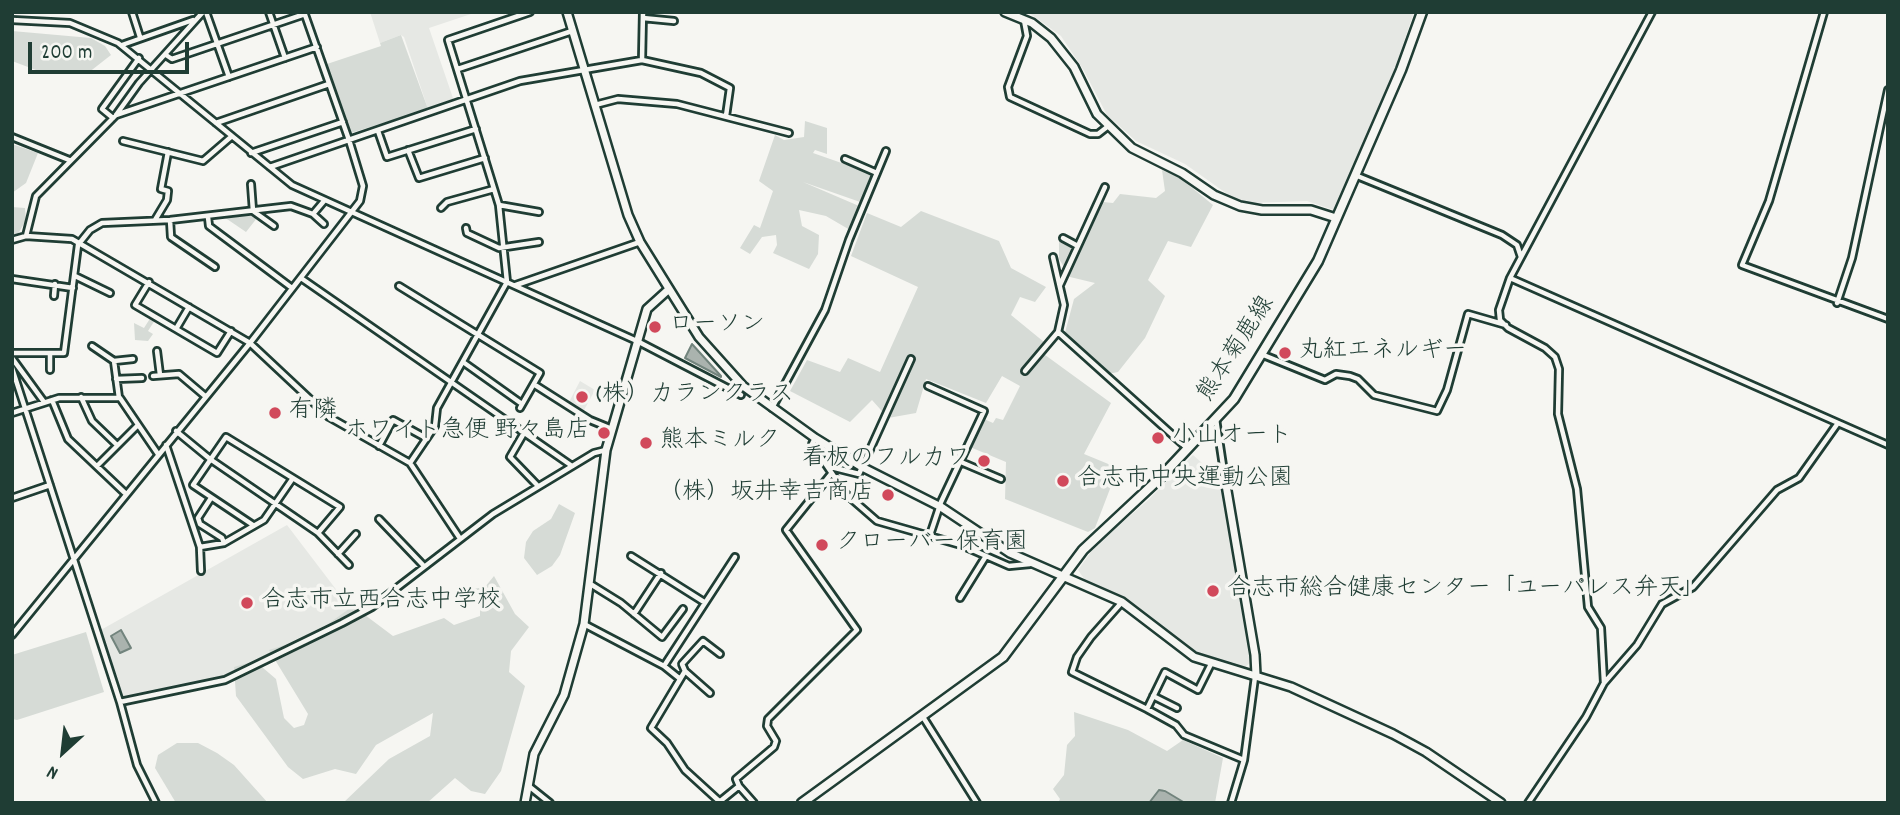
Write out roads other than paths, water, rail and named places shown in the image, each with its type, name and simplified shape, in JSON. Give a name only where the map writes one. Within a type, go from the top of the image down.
[{"type":"main road","name":"熊本菊鹿線","points":[[802,803],[1003,657],[1016,643],[1062,576],[1097,534],[1133,504],[1234,399],[1318,261],[1401,70],[1422,12]]},
{"type":"street","points":[[28,20],[35,12]]},
{"type":"street","points":[[132,12],[140,37]]},
{"type":"street","points":[[26,236],[36,196],[69,160],[115,117],[194,20],[204,12],[229,78]]},
{"type":"street","points":[[269,12],[285,58]]},
{"type":"street","points":[[410,463],[435,426],[437,408],[507,282],[499,205],[448,40],[530,12]]},
{"type":"street","points":[[566,12],[628,215],[640,242],[668,290],[717,360],[771,409],[862,467],[941,507],[1030,564],[1122,602],[1175,644],[1211,664],[1291,687],[1410,742],[1501,803]]},
{"type":"street","points":[[1005,12],[1024,19],[1051,38],[1063,51],[1107,127],[1132,148],[1170,166],[1228,202],[1262,210],[1311,210],[1336,218]]},
{"type":"street","points":[[1506,326],[1500,320],[1499,310],[1510,278],[1652,12]]},
{"type":"street","points":[[1824,12],[1769,201],[1742,265],[1837,303],[1888,319]]},
{"type":"street","points":[[12,635],[250,343],[360,201],[363,186],[305,13],[172,58],[166,55]]},
{"type":"street","points":[[642,60],[643,15],[674,21]]},
{"type":"street","points":[[1024,19],[1027,36],[1009,87],[1010,97],[1090,134],[1097,134],[1107,127]]},
{"type":"street","points":[[12,20],[81,26],[122,46],[154,69],[292,185],[639,342],[741,395]]},
{"type":"street","points":[[122,46],[140,37],[194,20]]},
{"type":"street","points":[[458,69],[572,31]]},
{"type":"street","points":[[115,117],[317,47]]},
{"type":"street","points":[[115,117],[102,109],[139,58]]},
{"type":"street","points":[[269,168],[520,81],[642,60],[701,73],[730,88],[726,116]]},
{"type":"street","points":[[216,123],[329,84]]},
{"type":"street","points":[[1837,303],[1852,258],[1888,90]]},
{"type":"street","points":[[594,105],[618,99],[677,104],[789,133]]},
{"type":"street","points":[[251,153],[343,122]]},
{"type":"street","points":[[378,130],[387,157],[476,129]]},
{"type":"street","points":[[123,141],[203,162],[232,136]]},
{"type":"street","points":[[12,137],[69,160]]},
{"type":"street","points":[[408,150],[419,178],[485,158]]},
{"type":"street","points":[[771,409],[825,310],[886,151]]},
{"type":"street","points":[[154,221],[167,200],[168,191],[161,189],[168,152]]},
{"type":"street","points":[[845,159],[877,173]]},
{"type":"street","points":[[1355,175],[1502,235],[1517,245],[1522,252],[1520,258]]},
{"type":"street","points":[[251,184],[253,211]]},
{"type":"street","points":[[1060,285],[1076,245],[1105,187]]},
{"type":"street","points":[[440,208],[447,202],[494,189]]},
{"type":"street","points":[[313,214],[324,201]]},
{"type":"street","points":[[499,205],[539,212]]},
{"type":"street","points":[[12,356],[64,353],[78,246],[90,230],[102,223],[208,217],[292,206],[313,214],[324,224]]},
{"type":"street","points":[[253,211],[274,226]]},
{"type":"street","points":[[208,217],[209,226],[292,288]]},
{"type":"street","points":[[170,220],[171,237],[215,267]]},
{"type":"street","points":[[466,228],[467,233],[503,248],[539,242]]},
{"type":"street","points":[[12,240],[26,236],[72,239],[78,246],[149,282],[250,343],[329,417],[410,463],[459,537]]},
{"type":"street","points":[[1063,239],[1076,245]]},
{"type":"street","points":[[515,286],[640,242]]},
{"type":"street","points":[[1025,371],[1058,332],[1065,312],[1053,257]]},
{"type":"street","points":[[75,276],[110,293]]},
{"type":"street","points":[[301,278],[572,466]]},
{"type":"street","points":[[1510,278],[1888,445]]},
{"type":"street","points":[[12,279],[73,288]]},
{"type":"street","points":[[149,282],[135,305],[217,353],[231,331]]},
{"type":"street","points":[[54,296],[55,284]]},
{"type":"street","points":[[399,286],[540,373],[521,406],[463,362]]},
{"type":"street","points":[[525,803],[534,754],[564,695],[584,624],[592,585],[606,450],[639,342],[646,309],[668,290]]},
{"type":"street","points":[[176,329],[189,307]]},
{"type":"street","points":[[1260,354],[1325,380],[1336,374],[1350,376],[1358,379],[1374,395],[1437,411],[1447,390],[1468,314],[1506,326],[1545,348],[1555,357],[1559,369],[1558,414],[1577,489],[1588,607],[1601,628],[1604,683]]},
{"type":"street","points":[[1058,332],[1188,449]]},
{"type":"street","points":[[92,346],[114,361],[133,359]]},
{"type":"street","points":[[157,351],[160,375]]},
{"type":"street","points":[[50,353],[50,370]]},
{"type":"street","points":[[12,356],[44,402]]},
{"type":"street","points":[[826,466],[856,474],[862,467],[911,359]]},
{"type":"street","points":[[114,361],[120,398],[136,426],[158,454]]},
{"type":"street","points":[[12,368],[120,702],[137,765],[156,803]]},
{"type":"street","points":[[153,376],[178,374],[205,396]]},
{"type":"street","points":[[116,379],[142,377]]},
{"type":"street","points":[[534,384],[590,420],[612,429]]},
{"type":"street","points":[[928,386],[984,411],[930,535]]},
{"type":"street","points":[[12,413],[52,400],[81,397],[120,398]]},
{"type":"street","points":[[81,397],[92,421],[117,445]]},
{"type":"street","points":[[52,400],[68,439],[126,494]]},
{"type":"street","points":[[1216,419],[1256,675],[1244,760],[1231,803]]},
{"type":"street","points":[[379,446],[393,420],[426,438]]},
{"type":"street","points":[[1528,803],[1580,727],[1604,683],[1637,645],[1662,604],[1693,587],[1777,489],[1799,478],[1838,423]]},
{"type":"street","points":[[97,466],[136,426]]},
{"type":"street","points":[[176,431],[210,459],[318,533],[349,565]]},
{"type":"street","points":[[524,433],[510,457],[538,486]]},
{"type":"street","points":[[253,525],[193,485],[226,437],[340,507],[318,533]]},
{"type":"street","points":[[815,438],[811,444],[831,474],[846,494],[877,521],[930,535],[1009,566],[1030,564]]},
{"type":"street","points":[[165,444],[200,547],[201,571]]},
{"type":"street","points":[[120,702],[225,680],[372,607],[459,537],[538,486],[594,453],[606,450]]},
{"type":"street","points":[[961,462],[1000,479]]},
{"type":"street","points":[[754,803],[739,786],[738,776],[774,747],[776,741],[767,726],[768,719],[857,630],[786,530],[831,474]]},
{"type":"street","points":[[200,547],[224,543],[264,520],[293,478]]},
{"type":"street","points":[[12,498],[50,485]]},
{"type":"street","points":[[211,498],[198,518],[200,524],[222,538],[224,543]]},
{"type":"street","points":[[379,519],[423,565]]},
{"type":"street","points":[[338,554],[356,534]]},
{"type":"street","points":[[631,556],[704,603]]},
{"type":"street","points":[[960,598],[986,556]]},
{"type":"street","points":[[664,666],[734,557]]},
{"type":"street","points":[[634,614],[661,573]]},
{"type":"street","points":[[592,585],[662,637],[683,609]]},
{"type":"street","points":[[1122,602],[1091,637],[1077,657],[1072,671],[1176,725],[1184,735],[1244,760]]},
{"type":"street","points":[[584,624],[664,666],[679,678]]},
{"type":"street","points":[[710,693],[685,671],[682,664],[703,641],[720,654]]},
{"type":"street","points":[[1147,709],[1165,673],[1198,691],[1211,664]]},
{"type":"street","points":[[685,671],[652,730],[665,740],[685,770],[719,802],[739,786]]},
{"type":"street","points":[[1153,696],[1177,708]]},
{"type":"street","points":[[923,716],[977,803]]},
{"type":"street","points":[[530,787],[550,803]]},
{"type":"place","name":"ローソン","points":[[655,327]]},
{"type":"place","name":"丸紅エネルギー","points":[[1285,353]]},
{"type":"place","name":"(株）カランクラス","points":[[582,397]]},
{"type":"place","name":"有隣","points":[[275,413]]},
{"type":"place","name":"ホワイト急便 野々島店","points":[[604,433]]},
{"type":"place","name":"小山オート","points":[[1158,438]]},
{"type":"place","name":"熊本ミルク","points":[[646,443]]},
{"type":"place","name":"看板のフルカワ","points":[[984,461]]},
{"type":"place","name":"合志市中央運動公園","points":[[1063,481]]},
{"type":"place","name":"（株）坂井幸吉商店","points":[[888,495]]},
{"type":"place","name":"クローバー保育園","points":[[822,545]]},
{"type":"place","name":"合志市総合健康センター「ユーパレス弁天」","points":[[1213,591]]},
{"type":"place","name":"合志市立西合志中学校","points":[[247,603]]}]
